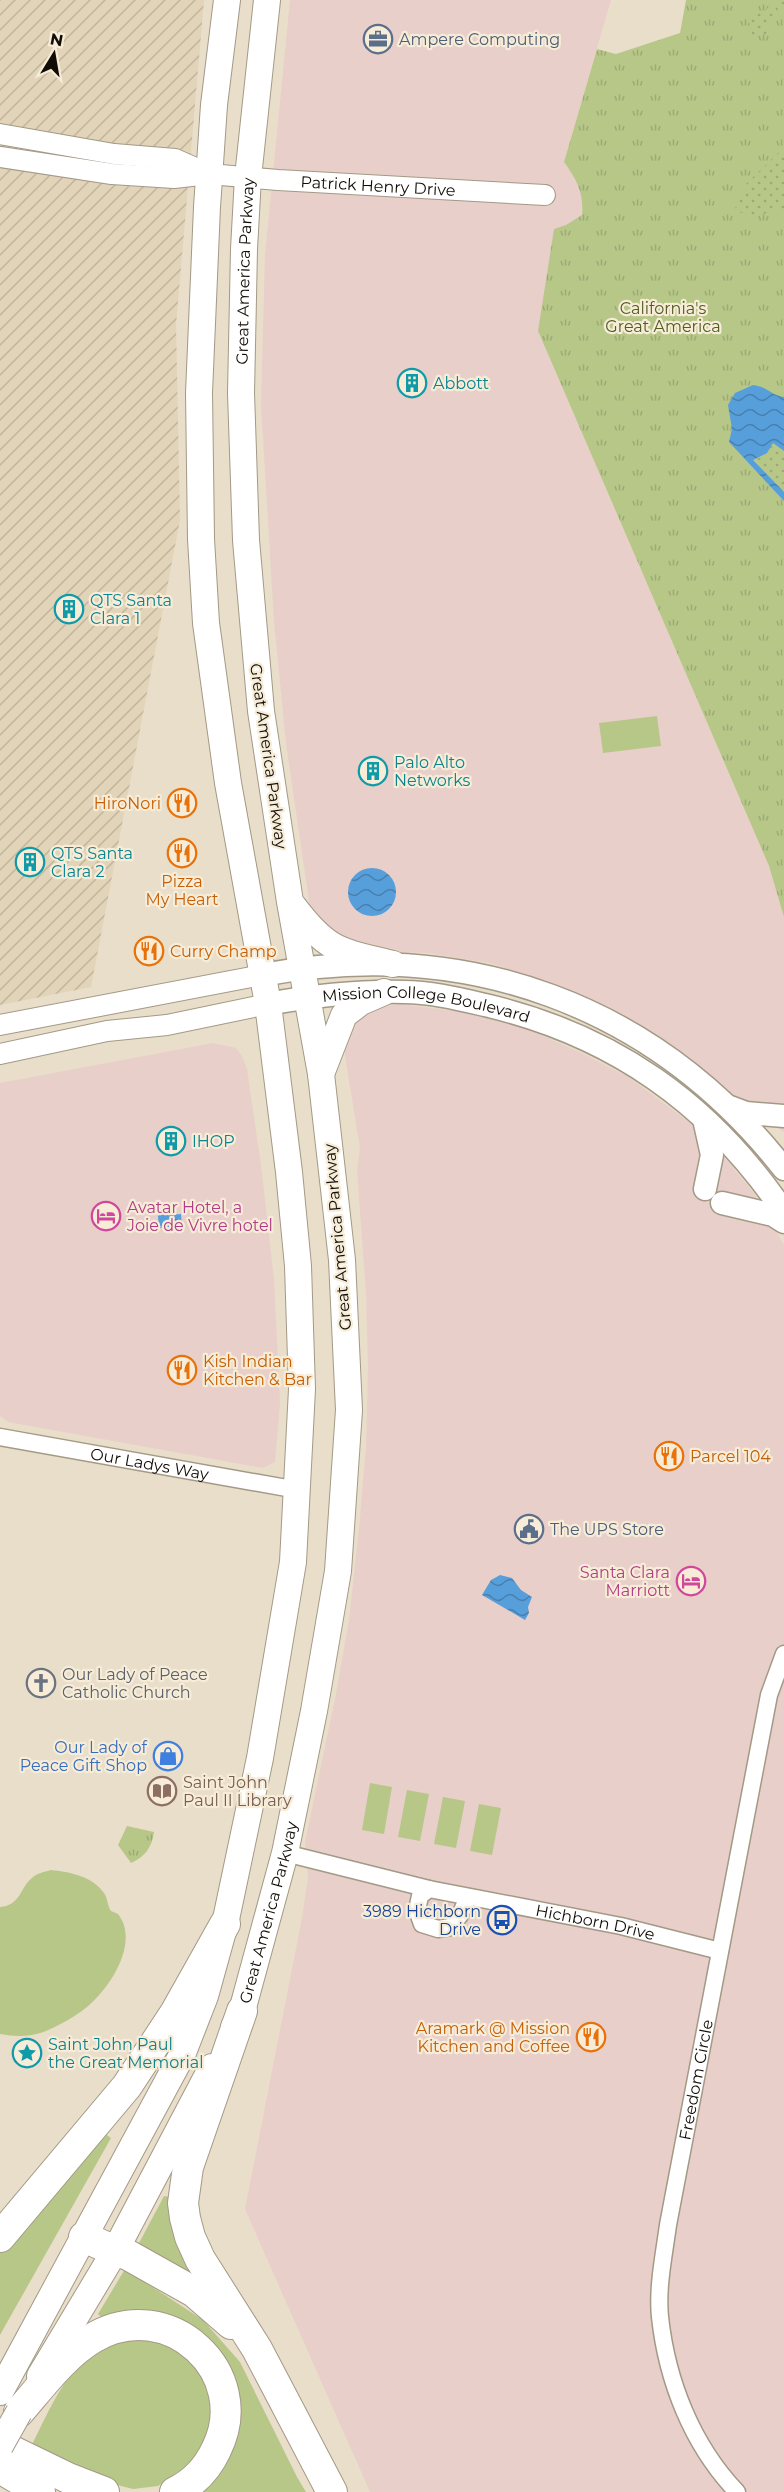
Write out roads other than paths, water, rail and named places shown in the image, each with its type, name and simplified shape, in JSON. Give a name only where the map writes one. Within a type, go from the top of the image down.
[{"type":"highway","points":[[0,2237],[127,2086],[175,2013],[225,1924]]},
{"type":"highway","points":[[242,2011],[188,2167],[183,2203],[190,2237],[200,2259],[257,2349],[332,2492]]},
{"type":"highway","points":[[84,2237],[128,2255],[194,2292],[257,2349]]},
{"type":"highway","points":[[9,2402],[93,2338],[113,2328],[147,2325],[176,2332],[201,2351],[211,2363],[220,2379],[227,2410],[220,2443],[212,2459],[189,2486],[176,2492]]},
{"type":"highway","points":[[0,2445],[68,2478],[104,2492]]},
{"type":"highway","points":[[0,2468],[40,2492]]},
{"type":"main road","points":[[0,2445],[9,2402],[84,2237],[182,2055],[205,1996],[225,1924],[260,1758],[294,1562],[302,1389],[298,1266],[290,1172],[268,1004],[228,783],[203,587],[199,397],[209,174],[227,0]]},
{"type":"main road","name":"Great America Parkway","points":[[9,2402],[115,2251],[242,2011],[285,1853],[314,1711],[338,1571],[349,1410],[342,1260],[321,1074],[290,902],[261,711],[246,540],[240,345],[248,177],[267,0]]},
{"type":"main road","points":[[290,902],[311,929],[326,943],[343,952],[393,964]]},
{"type":"main road","name":"Mission College Boulevard","points":[[262,975],[303,967],[393,964],[456,969],[494,977],[563,1000],[648,1043],[687,1070],[730,1107],[784,1169]]},
{"type":"main road","points":[[321,1074],[344,1015],[361,1002],[384,992]]},
{"type":"main road","name":"Mission College Boulevard","points":[[268,1004],[308,996],[406,992],[461,1000],[527,1015],[565,1029],[633,1065],[674,1092],[704,1118],[754,1171],[784,1212]]},
{"type":"main road","points":[[730,1107],[746,1113],[784,1116]]},
{"type":"main road","points":[[704,1118],[712,1155],[713,1196],[773,1215],[784,1222]]},
{"type":"street","name":"Patrick Henry Drive","points":[[0,134],[114,154],[176,159],[209,174]]},
{"type":"street","name":"Patrick Henry Drive","points":[[0,157],[112,174],[174,178],[209,174],[545,195]]},
{"type":"street","name":"Mission College Boulevard","points":[[0,1024],[262,975]]},
{"type":"street","name":"Mission College Boulevard","points":[[0,1054],[107,1031],[167,1024],[268,1004]]},
{"type":"street","name":"Our Ladys Way","points":[[0,1437],[297,1490]]},
{"type":"street","name":"Freedom Circle","points":[[736,2492],[713,2463],[688,2421],[676,2393],[660,2316],[660,2286],[668,2225],[769,1695],[784,1654]]},
{"type":"street","name":"Hichborn Drive","points":[[285,1853],[429,1889],[621,1926],[720,1951]]},
{"type":"street","points":[[429,1889],[420,1896],[417,1910],[422,1924],[438,1929],[451,1927],[460,1915],[468,1897]]},
{"type":"water","points":[[753,385],[784,397],[784,451],[773,443],[767,453],[753,460],[784,492],[784,501],[729,442],[732,429],[728,405],[735,393]]},
{"type":"water","points":[[367,868],[377,868],[389,875],[396,887],[396,897],[389,909],[377,916],[367,916],[352,905],[348,897],[348,887],[359,872]]},
{"type":"water","points":[[162,1212],[168,1212],[168,1215],[181,1214],[182,1226],[159,1228],[158,1216]]},
{"type":"water","points":[[500,1575],[512,1578],[521,1590],[532,1597],[525,1620],[482,1595],[491,1580]]},
{"type":"place","name":"Ampere Computing","points":[[378,39]]},
{"type":"place","name":"Abbott","points":[[412,383]]},
{"type":"place","name":"QTS Santa Clara 1","points":[[69,609]]},
{"type":"place","name":"Palo Alto Networks","points":[[373,771]]},
{"type":"place","name":"HiroNori","points":[[182,803]]},
{"type":"place","name":"Pizza My Heart","points":[[182,853]]},
{"type":"place","name":"QTS Santa Clara 2","points":[[30,862]]},
{"type":"place","name":"Curry Champ","points":[[149,951]]},
{"type":"place","name":"IHOP","points":[[171,1141]]},
{"type":"place","name":"Avatar Hotel, a Joie de Vivre hotel","points":[[106,1216]]},
{"type":"place","name":"Kish Indian Kitchen & Bar","points":[[182,1370]]},
{"type":"place","name":"Parcel 104","points":[[669,1456]]},
{"type":"place","name":"The UPS Store","points":[[529,1529]]},
{"type":"place","name":"Santa Clara Marriott","points":[[691,1581]]},
{"type":"place","name":"Our Lady of Peace Catholic Church","points":[[41,1683]]},
{"type":"place","name":"Our Lady of Peace Gift Shop","points":[[168,1756]]},
{"type":"place","name":"Saint John Paul II Library","points":[[162,1791]]},
{"type":"place","name":"3989 Hichborn Drive","points":[[502,1920]]},
{"type":"place","name":"Aramark @ Mission Kitchen and Coffee","points":[[591,2037]]},
{"type":"place","name":"Saint John Paul the Great Memorial","points":[[27,2053]]},
{"type":"park label","name":"California's Great America","points":[[663,317]]}]
